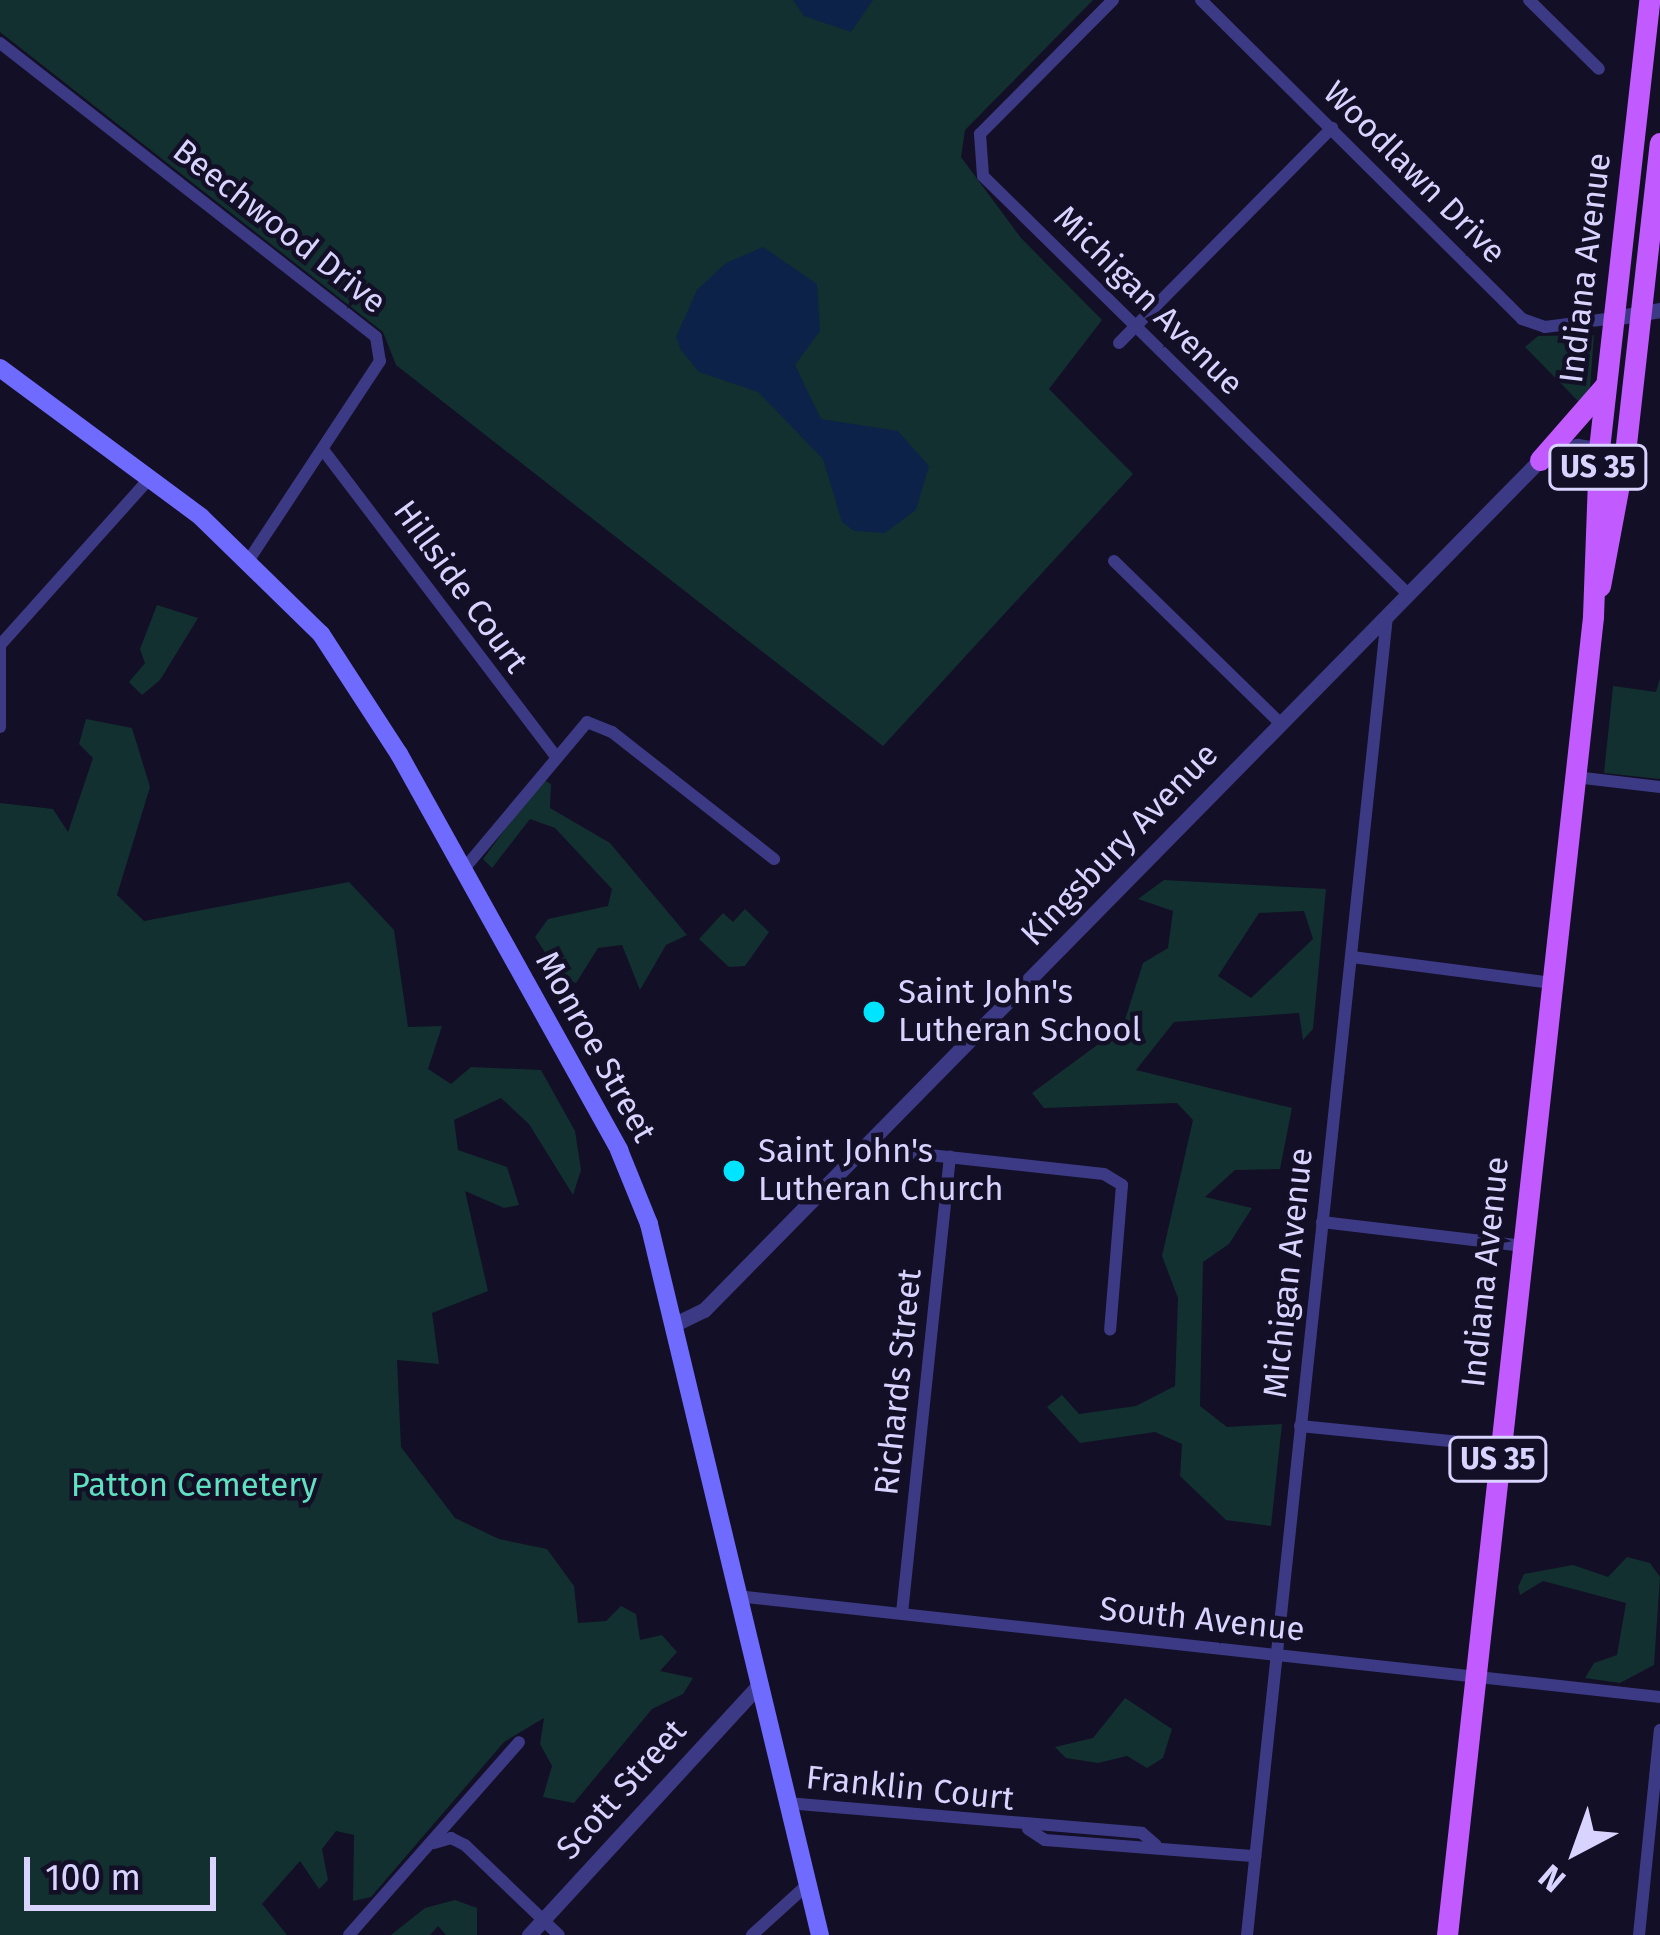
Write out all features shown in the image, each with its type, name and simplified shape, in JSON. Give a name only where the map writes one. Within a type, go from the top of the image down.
[{"type":"main road","name":"Indiana Avenue","points":[[1447,1935],[1576,777],[1592,616],[1599,449],[1649,0]]},
{"type":"main road","name":"Indiana Avenue","points":[[1592,616],[1650,312],[1660,142]]},
{"type":"main road","name":"Monroe Street","points":[[0,368],[250,558],[353,678],[633,1180],[674,1325],[820,1935]]},
{"type":"main road","points":[[1540,460],[1605,386]]},
{"type":"street","name":"Michigan Avenue","points":[[1113,0],[980,134],[983,176],[1409,595]]},
{"type":"street","name":"Woodlawn Drive","points":[[1201,0],[1522,319],[1545,327],[1614,318]]},
{"type":"street","points":[[1529,0],[1599,69]]},
{"type":"street","name":"Beechwood Drive","points":[[0,43],[376,337],[380,362],[250,558]]},
{"type":"street","points":[[1119,343],[1331,128]]},
{"type":"street","points":[[1614,318],[1650,312]]},
{"type":"street","points":[[1540,460],[1561,449],[1625,453]]},
{"type":"street","name":"Hillside Court","points":[[323,451],[554,754]]},
{"type":"street","name":"Kingsbury Avenue","points":[[674,1325],[704,1310],[1540,460]]},
{"type":"street","points":[[0,727],[1,644],[150,478]]},
{"type":"street","points":[[1114,561],[1281,724]]},
{"type":"street","name":"Michigan Avenue","points":[[1246,1935],[1388,617]]},
{"type":"street","points":[[463,870],[575,728],[594,722],[774,859]]},
{"type":"street","points":[[1576,777],[1660,787]]},
{"type":"street","points":[[1352,957],[1552,982]]},
{"type":"street","points":[[866,1148],[1104,1174],[1122,1185],[1110,1330]]},
{"type":"street","name":"Richards Street","points":[[902,1613],[950,1157]]},
{"type":"street","points":[[1322,1222],[1522,1246]]},
{"type":"street","points":[[1300,1426],[1500,1446]]},
{"type":"street","name":"South Avenue","points":[[737,1596],[1660,1697]]},
{"type":"street","name":"Scott Street","points":[[529,1935],[759,1685]]},
{"type":"street","points":[[1639,1935],[1656,1809],[1660,1730]]},
{"type":"street","points":[[349,1935],[518,1742]]},
{"type":"street","name":"Franklin Court","points":[[787,1803],[1028,1829],[1045,1822],[1142,1833],[1156,1845],[1256,1856]]},
{"type":"street","points":[[433,1844],[451,1838],[465,1845],[560,1935]]},
{"type":"street","points":[[752,1935],[807,1885]]},
{"type":"green space","points":[[0,0],[1093,0],[965,130],[961,157],[1021,238],[1102,320],[1049,389],[1133,474],[883,746],[396,365],[383,332],[0,32]]},
{"type":"green space","points":[[1594,335],[1590,388],[1580,403],[1525,347],[1538,336]]},
{"type":"green space","points":[[157,605],[198,618],[160,680],[142,695],[129,682],[145,663],[140,649]]},
{"type":"green space","points":[[1660,678],[1660,779],[1604,773],[1613,686],[1656,692]]},
{"type":"green space","name":"Patton Cemetery","points":[[86,719],[132,728],[150,787],[117,895],[144,921],[349,882],[394,930],[408,1027],[442,1026],[428,1069],[451,1084],[471,1067],[541,1070],[575,1131],[581,1170],[573,1195],[529,1124],[501,1098],[454,1120],[458,1150],[507,1167],[519,1205],[504,1208],[465,1191],[488,1291],[432,1313],[439,1364],[397,1360],[401,1447],[455,1518],[499,1539],[547,1549],[574,1586],[578,1623],[606,1621],[621,1606],[636,1614],[640,1640],[662,1635],[677,1652],[660,1671],[693,1678],[683,1694],[652,1709],[574,1803],[543,1797],[552,1766],[540,1744],[544,1718],[504,1742],[371,1897],[353,1901],[354,1835],[336,1831],[322,1849],[328,1880],[319,1889],[300,1861],[262,1904],[287,1935],[0,1935],[0,803],[53,809],[68,832],[93,758],[79,744]]},
{"type":"green space","points":[[542,779],[551,784],[550,808],[610,843],[687,935],[666,945],[640,990],[622,945],[598,948],[576,983],[561,977],[535,937],[548,919],[608,906],[612,889],[555,828],[530,819],[492,868],[483,859]]},
{"type":"green space","points":[[1164,880],[1326,889],[1313,1029],[1303,1040],[1299,1013],[1174,1022],[1136,1070],[1292,1108],[1280,1169],[1235,1170],[1205,1197],[1252,1208],[1229,1244],[1203,1262],[1200,1406],[1227,1427],[1282,1424],[1271,1526],[1226,1520],[1180,1476],[1182,1444],[1155,1432],[1080,1443],[1047,1407],[1062,1395],[1079,1414],[1136,1406],[1175,1386],[1178,1298],[1162,1256],[1193,1120],[1177,1103],[1044,1108],[1032,1093],[1123,1026],[1143,963],[1168,948],[1173,911],[1138,899]],"holes":[[[1304,911],[1313,939],[1251,998],[1218,976],[1259,913]]]},
{"type":"green space","points":[[745,909],[769,932],[745,966],[729,967],[699,939],[723,913],[733,922]]},
{"type":"green space","points":[[1627,1557],[1650,1563],[1660,1577],[1654,1665],[1620,1683],[1585,1678],[1594,1663],[1617,1655],[1626,1603],[1543,1581],[1520,1595],[1518,1587],[1524,1574],[1573,1565],[1608,1577]]},
{"type":"green space","points":[[1125,1698],[1172,1729],[1163,1758],[1147,1768],[1127,1756],[1098,1763],[1066,1758],[1055,1747],[1093,1738]]},
{"type":"green space","points":[[455,1900],[477,1908],[477,1935],[446,1935],[438,1926],[430,1935],[391,1935],[425,1908]]},
{"type":"water","points":[[793,0],[873,0],[851,32],[804,16]]},
{"type":"water","points":[[763,247],[817,284],[820,331],[795,365],[821,419],[898,431],[929,466],[916,510],[885,533],[854,531],[842,522],[823,459],[758,392],[699,372],[681,350],[676,337],[697,290],[726,263]]},
{"type":"place","name":"Saint John's Lutheran School","points":[[874,1012]]},
{"type":"place","name":"Saint John's Lutheran Church","points":[[734,1171]]}]
